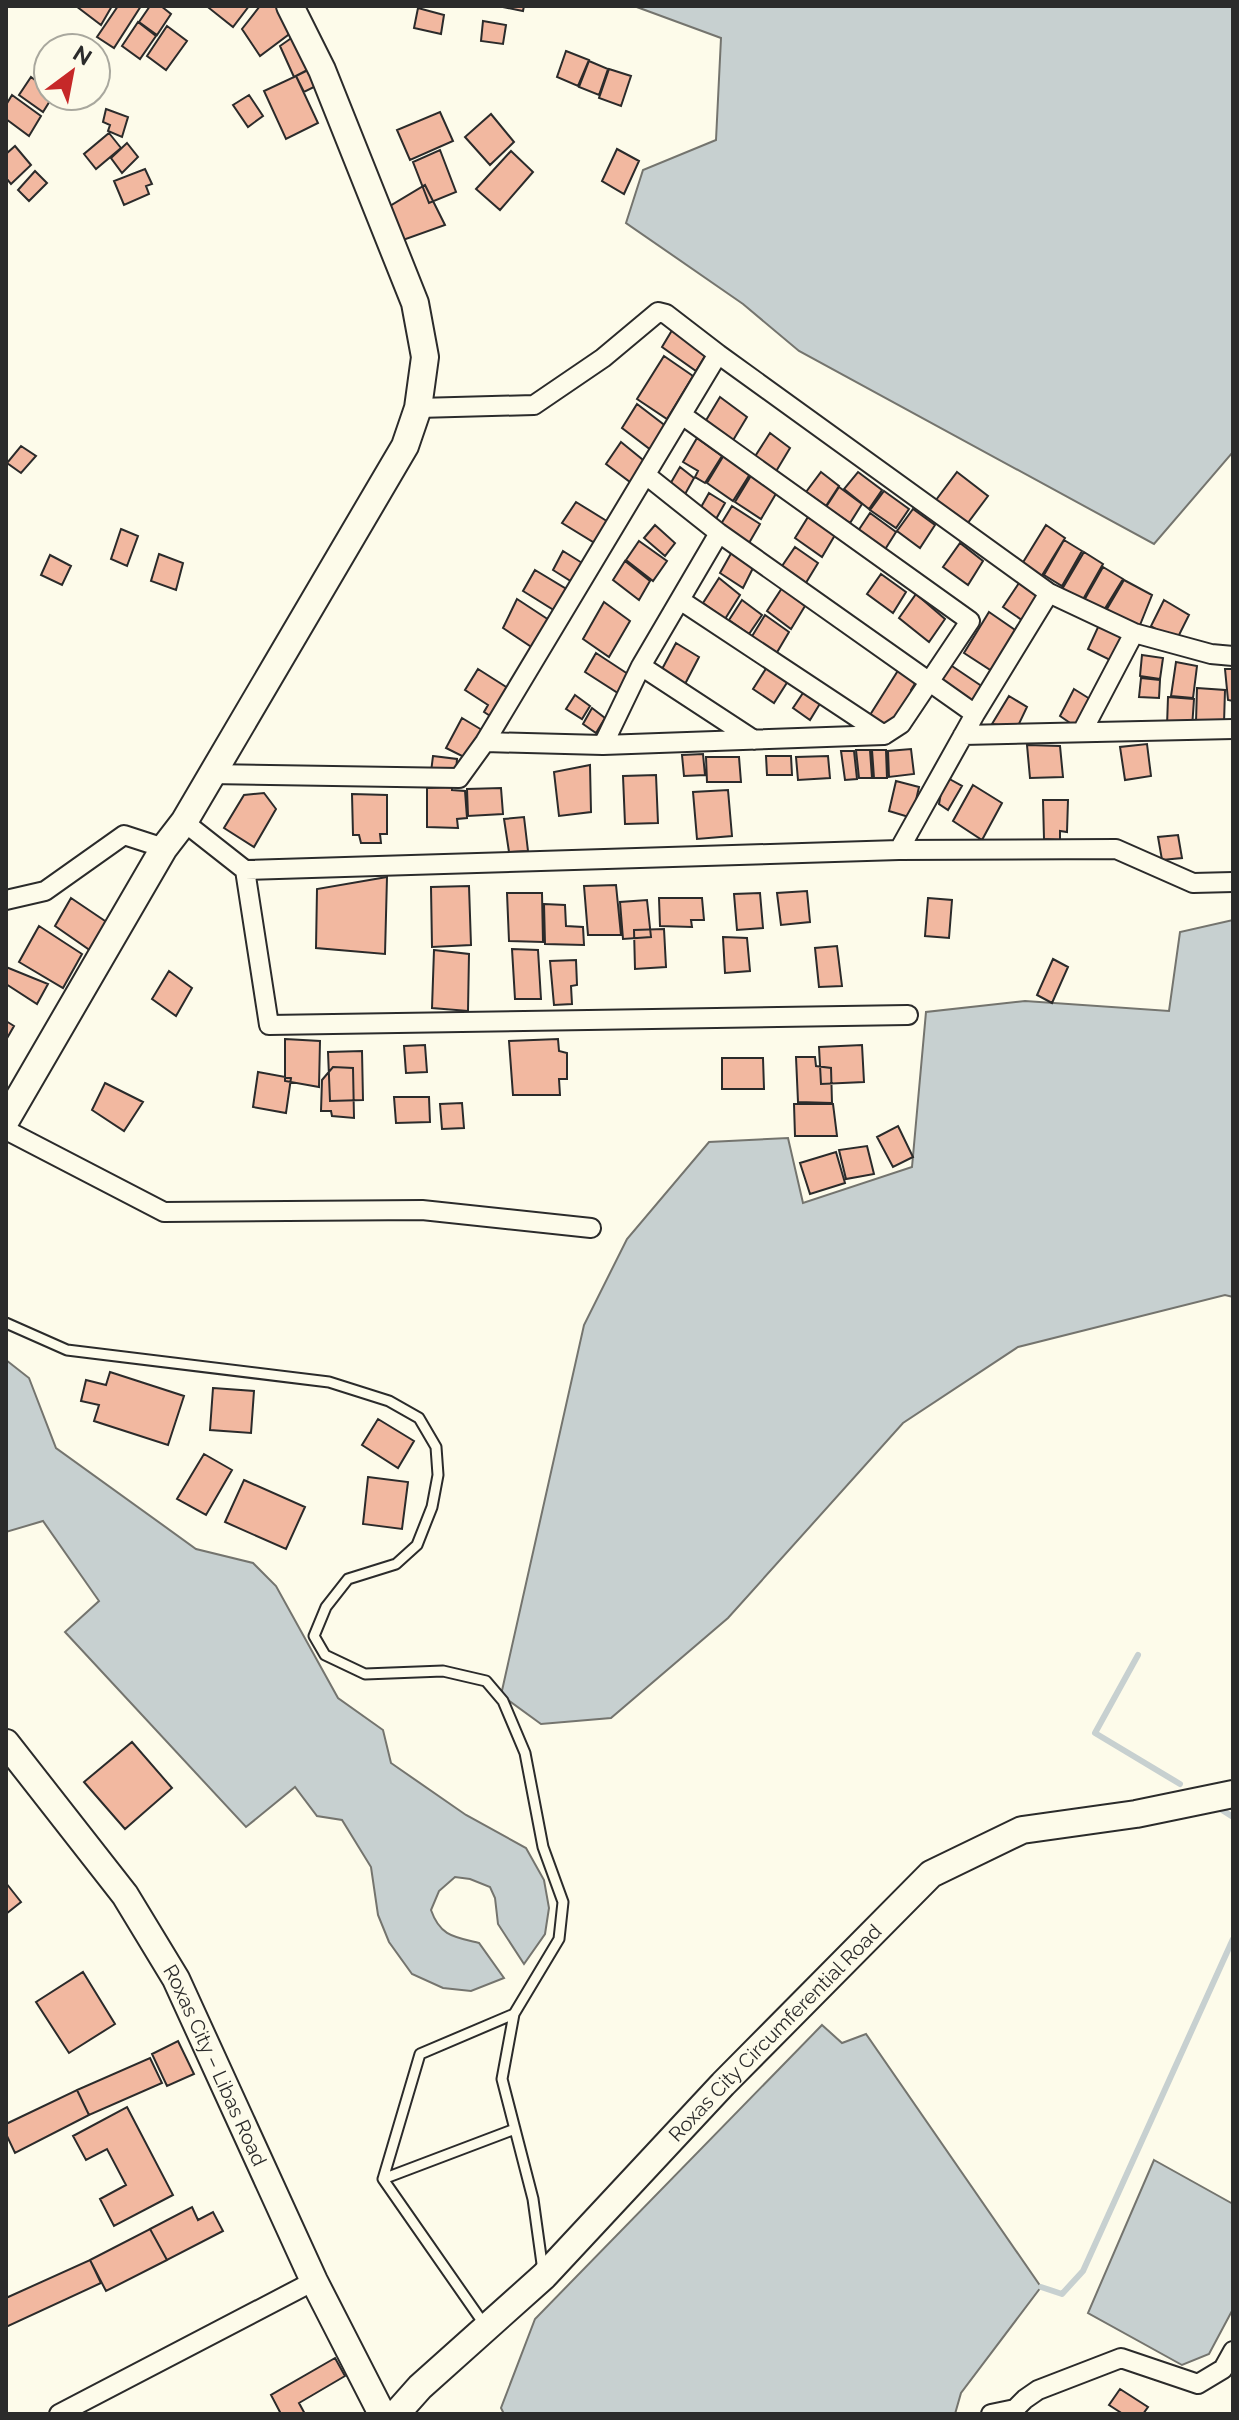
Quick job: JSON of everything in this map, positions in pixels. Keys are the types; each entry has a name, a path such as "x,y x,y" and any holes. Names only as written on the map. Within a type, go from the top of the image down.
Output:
{"street":[{"path":"6,1120 164,848 184,822 405,446 418,408 425,357 415,303 322,70 290,6"},
{"path":"418,408 534,405 603,358 658,312 666,314 1049,593 1134,633 1211,654 1233,656"},
{"path":"210,774 459,778 485,742 718,354"},
{"path":"485,742 603,745 884,735 901,724 970,621 682,415"},
{"path":"646,475 719,533 975,714"},
{"path":"603,745 641,666 719,533"},
{"path":"899,850 975,714 1049,593"},
{"path":"680,600 884,735"},
{"path":"1082,732 1134,633"},
{"path":"641,666 754,740"},
{"path":"963,735 1233,729"},
{"path":"184,822 245,870 899,850 1116,849 1193,883 1233,882"},
{"path":"6,900 45,891 124,835 164,848"},
{"path":"245,870 269,1025 908,1015"},
{"path":"6,1130 164,1212 422,1210 591,1228"},
{"name":"Roxas City – Libas Road","path":"13,1758 125,1895 176,1979 314,2281 382,2414"},
{"name":"Roxas City Circumferential Road","path":"396,2414 420,2387 544,2276 723,2084 931,1874 1022,1830 1136,1814 1233,1794"},
{"path":"59,2414 314,2281"},
{"path":"991,2414 1015,2409 1038,2390 1121,2358 1198,2384 1223,2369 1233,2351"}],"lane":[{"path":"6,1323 67,1350 329,1382 389,1401 419,1418 436,1447 438,1475 432,1507 417,1545 396,1564 348,1579 326,1607 314,1636 325,1655 365,1674 443,1671 486,1681 503,1701 525,1753 543,1847 563,1902 559,1939 514,2014 502,2079 533,2199 544,2276"},
{"path":"383,2179 420,2054 514,2014"},
{"path":"383,2179 515,2129"},
{"path":"383,2179 486,2327"}],"shaded area":[{"path":"634,6 1233,6 1233,452 1154,544 799,351 743,304 626,223 643,170 716,140 721,38"},
{"path":"1233,920 1233,1297 1225,1295 1018,1347 903,1423 728,1618 611,1718 541,1724 501,1695 584,1325 627,1239 709,1142 788,1138 803,1203 912,1167 926,1012 1025,1001 1169,1011 1180,932"},
{"path":"6,1360 29,1378 56,1448 196,1549 253,1563 276,1586 338,1698 383,1730 391,1763 466,1815 526,1848 544,1880 549,1908 545,1934 524,1964 498,1924 495,1898 490,1887 455,1877 439,1891 431,1910 435,1919 449,1934 479,1943 504,1978 471,1991 443,1988 412,1974 389,1942 378,1915 371,1867 342,1820 317,1816 295,1787 246,1827 65,1632 99,1601 43,1521 6,1532"},
{"path":"822,2025 842,2043 866,2034 1041,2287 961,2393 955,2414 504,2414 501,2408 535,2319"},
{"path":"1154,2160 1233,2204 1233,2309 1209,2354 1182,2365 1088,2313"}],"building":[{"path":"76,6 112,6 101,25"},
{"path":"118,6 141,6 114,48 112,32 100,32"},
{"path":"150,6 161,6 171,14 157,35 139,22"},
{"path":"249,6 233,27 209,8"},
{"path":"260,6 277,6 296,29 260,56 242,29"},
{"path":"498,6 524,6 523,11"},
{"path":"418,8 444,15 441,34 414,28"},
{"path":"483,21 506,25 503,44 481,41"},
{"path":"138,22 156,36 140,59 122,46"},
{"path":"167,26 187,41 166,70 147,56"},
{"path":"300,32 315,66 294,77 280,46"},
{"path":"566,51 589,60 578,86 557,77"},
{"path":"589,61 608,69 599,95 579,87"},
{"path":"316,66 324,82 304,92 296,76"},
{"path":"609,69 631,76 621,106 599,98"},
{"path":"296,76 318,123 286,139 264,91"},
{"path":"31,77 32,104 19,95"},
{"path":"12,95 41,116 29,136 6,119 6,105"},
{"path":"249,95 263,116 248,127 233,105"},
{"path":"105,112 128,117 122,137 108,131 110,125 103,122"},
{"path":"440,112 453,141 410,160 397,130"},
{"path":"491,114 514,142 490,165 465,137"},
{"path":"109,133 121,148 96,169 84,154"},
{"path":"127,143 138,157 122,173 111,158"},
{"path":"15,146 31,165 11,184 6,178 6,154"},
{"path":"617,149 639,161 624,194 602,181"},
{"path":"440,150 456,192 429,203 413,162"},
{"path":"511,151 533,172 500,210 476,189"},
{"path":"145,169 152,184 146,186 149,194 124,205 114,181"},
{"path":"35,171 47,183 29,201 18,190"},
{"path":"425,185 445,225 403,240 390,206"},
{"path":"674,327 708,351 696,371 662,347"},
{"path":"664,356 693,376 667,419 637,399"},
{"path":"720,397 747,417 732,442 705,422"},
{"path":"637,404 667,427 651,450 622,428"},
{"path":"770,433 790,448 775,473 754,458"},
{"path":"697,438 722,456 705,483 695,477 698,471 683,462"},
{"path":"621,442 648,464 634,485 606,464"},
{"path":"21,446 36,456 21,473 7,463"},
{"path":"724,455 750,474 733,501 707,483"},
{"path":"680,467 694,478 684,496 669,486"},
{"path":"821,472 839,486 826,506 806,492"},
{"path":"858,472 882,490 869,509 844,489"},
{"path":"957,472 988,496 967,524 936,500"},
{"path":"752,474 777,492 761,519 735,502"},
{"path":"839,487 862,504 850,523 826,507"},
{"path":"884,491 909,509 896,528 870,510"},
{"path":"709,493 725,503 716,519 700,509"},
{"path":"576,502 610,523 598,545 562,523"},
{"path":"732,506 760,524 749,543 721,524"},
{"path":"913,509 935,525 920,548 897,531"},
{"path":"870,513 896,532 884,551 858,531"},
{"path":"808,517 835,535 822,557 795,538"},
{"path":"655,525 675,543 665,556 644,538"},
{"path":"1046,525 1065,538 1041,577 1022,564"},
{"path":"121,529 138,536 127,566 111,559"},
{"path":"1064,540 1082,551 1062,586 1044,575"},
{"path":"639,541 667,561 653,581 626,560"},
{"path":"960,543 983,561 968,585 943,567"},
{"path":"795,547 818,563 804,586 780,569"},
{"path":"733,550 755,564 743,588 720,573"},
{"path":"563,551 587,566 577,585 553,570"},
{"path":"1084,552 1103,564 1081,603 1061,591"},
{"path":"159,554 183,563 176,590 151,581"},
{"path":"50,555 71,566 62,585 41,575"},
{"path":"625,561 650,581 639,600 613,580"},
{"path":"1103,567 1123,579 1101,615 1082,604"},
{"path":"535,570 568,590 557,612 523,591"},
{"path":"881,574 906,592 893,613 867,594"},
{"path":"719,578 740,595 725,619 703,603"},
{"path":"1124,580 1152,595 1138,630 1104,614"},
{"path":"1019,583 1044,601 1029,625 1003,607"},
{"path":"782,588 805,606 791,629 767,611"},
{"path":"916,594 945,619 929,642 899,618"},
{"path":"517,599 549,620 533,648 503,628"},
{"path":"742,600 762,615 749,634 729,620"},
{"path":"1164,600 1189,615 1176,641 1151,626"},
{"path":"604,602 630,621 609,657 583,639"},
{"path":"989,612 1018,632 995,673 964,653"},
{"path":"765,615 789,632 776,654 751,638"},
{"path":"1099,625 1123,637 1112,661 1088,649"},
{"path":"676,643 699,657 684,686 661,671"},
{"path":"596,653 631,676 621,695 585,672"},
{"path":"1142,655 1163,658 1160,679 1140,676"},
{"path":"946,662 983,687 971,706 935,681"},
{"path":"1176,662 1197,666 1193,698 1171,696"},
{"path":"767,667 788,681 774,703 753,689"},
{"path":"478,669 511,690 495,719 484,712 488,705 465,690"},
{"path":"899,669 916,682 911,690 917,694 888,728 870,715"},
{"path":"1225,669 1233,669 1233,701 1228,700"},
{"path":"1141,678 1160,680 1159,698 1139,697"},
{"path":"1197,688 1225,690 1224,723 1196,722"},
{"path":"1074,689 1090,699 1076,727 1060,716"},
{"path":"805,690 821,702 810,720 793,708"},
{"path":"575,695 590,706 582,719 566,709"},
{"path":"1009,696 1027,707 1017,728 992,724"},
{"path":"1168,697 1194,699 1192,728 1167,726"},
{"path":"592,708 605,718 596,733 583,724"},
{"path":"462,718 482,730 466,758 446,748"},
{"path":"1147,744 1151,776 1125,780 1120,747"},
{"path":"1027,745 1060,746 1063,777 1030,778"},
{"path":"911,749 914,774 889,777 888,751"},
{"path":"856,750 870,750 872,778 859,778"},
{"path":"872,750 886,750 887,778 874,778"},
{"path":"841,751 854,751 857,779 845,780"},
{"path":"703,754 705,775 684,776 682,755"},
{"path":"433,756 457,759 456,774 431,772"},
{"path":"766,756 791,756 792,775 767,775"},
{"path":"828,756 830,778 798,780 796,757"},
{"path":"706,757 739,757 741,782 707,782"},
{"path":"590,765 591,812 559,816 554,772"},
{"path":"656,775 658,823 625,824 623,776"},
{"path":"944,776 962,786 948,810 939,804"},
{"path":"896,781 919,787 912,818 889,811"},
{"path":"973,785 1002,803 982,840 953,821"},
{"path":"452,787 452,790 465,791 467,818 457,819 458,828 427,827 427,788"},
{"path":"501,788 503,814 468,816 467,789"},
{"path":"728,790 732,836 697,839 693,792"},
{"path":"264,793 276,809 254,847 224,828 244,795"},
{"path":"352,794 387,795 387,834 380,834 381,843 361,843 359,835 353,835"},
{"path":"1043,800 1068,800 1067,832 1060,831 1060,840 1044,839"},
{"path":"524,817 528,851 509,852 504,819"},
{"path":"1178,835 1182,858 1162,860 1158,837"},
{"path":"387,877 385,954 316,948 317,889"},
{"path":"616,885 621,935 588,935 584,886"},
{"path":"469,886 471,945 432,947 431,887"},
{"path":"807,891 810,922 781,925 777,893"},
{"path":"507,893 542,893 543,942 509,941"},
{"path":"760,893 763,928 737,930 734,894"},
{"path":"71,898 111,925 94,953 55,926"},
{"path":"659,898 702,898 704,920 691,920 692,927 660,926"},
{"path":"928,898 952,900 949,938 925,936"},
{"path":"647,900 651,937 623,939 620,902"},
{"path":"544,904 565,905 566,926 583,927 584,945 545,944"},
{"path":"39,926 82,954 63,988 19,962"},
{"path":"664,929 666,967 635,969 634,930"},
{"path":"723,937 747,938 750,971 725,973"},
{"path":"837,946 842,986 819,987 815,948"},
{"path":"512,949 538,950 541,999 515,999"},
{"path":"434,950 469,954 468,1011 432,1008"},
{"path":"1053,959 1068,967 1052,1003 1037,995"},
{"path":"576,960 577,985 571,986 572,1004 554,1005 550,961"},
{"path":"6,967 48,984 37,1004 6,984"},
{"path":"169,971 192,988 176,1016 152,999"},
{"path":"6,1021 14,1026 6,1040"},
{"path":"285,1039 320,1041 319,1087 285,1081"},
{"path":"558,1039 559,1051 567,1053 567,1079 559,1079 560,1095 513,1095 509,1041"},
{"path":"425,1045 427,1072 406,1073 404,1046"},
{"path":"862,1045 864,1082 821,1084 819,1047"},
{"path":"362,1051 363,1100 330,1101 328,1052"},
{"path":"796,1057 815,1057 816,1066 831,1068 832,1103 798,1102"},
{"path":"722,1058 763,1058 764,1089 722,1089"},
{"path":"333,1067 353,1068 354,1118 332,1116 331,1111 321,1111 322,1080"},
{"path":"258,1072 291,1078 286,1113 253,1107"},
{"path":"105,1083 143,1102 124,1131 92,1110"},
{"path":"394,1097 429,1097 430,1122 396,1123"},
{"path":"462,1103 464,1128 442,1129 440,1104"},
{"path":"794,1104 833,1104 837,1136 795,1136"},
{"path":"898,1126 913,1157 893,1167 877,1137"},
{"path":"867,1146 874,1174 846,1179 839,1150"},
{"path":"836,1152 845,1183 810,1194 800,1163"},
{"path":"110,1372 184,1396 168,1445 94,1421 99,1405 81,1401 86,1380 106,1385"},
{"path":"213,1388 254,1391 251,1433 210,1430"},
{"path":"378,1419 414,1441 398,1468 362,1445"},
{"path":"204,1454 232,1470 206,1515 177,1499"},
{"path":"368,1477 408,1482 402,1529 363,1524"},
{"path":"244,1480 305,1507 286,1549 225,1522"},
{"path":"132,1742 172,1788 125,1829 84,1782"},
{"path":"6,1883 21,1902 6,1914"},
{"path":"83,1972 115,2024 69,2053 36,2002"},
{"path":"178,2041 194,2074 167,2086 152,2054"},
{"path":"150,2058 162,2083 89,2115 77,2090"},
{"path":"77,2090 89,2115 15,2153 6,2134 6,2124"},
{"path":"127,2107 173,2195 114,2226 100,2199 126,2185 107,2149 86,2160 73,2136"},
{"path":"192,2207 198,2220 213,2212 223,2231 167,2260 150,2229"},
{"path":"150,2229 167,2260 106,2291 90,2260"},
{"path":"90,2260 101,2283 6,2327 6,2298"},
{"path":"335,2358 345,2376 299,2403 305,2414 281,2414 271,2395"},
{"path":"1120,2389 1148,2407 1143,2414 1123,2414 1109,2405"}],"waterway":[{"path":"1138,1655 1095,1733 1180,1784"},
{"path":"1222,1810 1233,1817"},
{"path":"1041,2287 1062,2294 1083,2271 1233,1939"}]}
